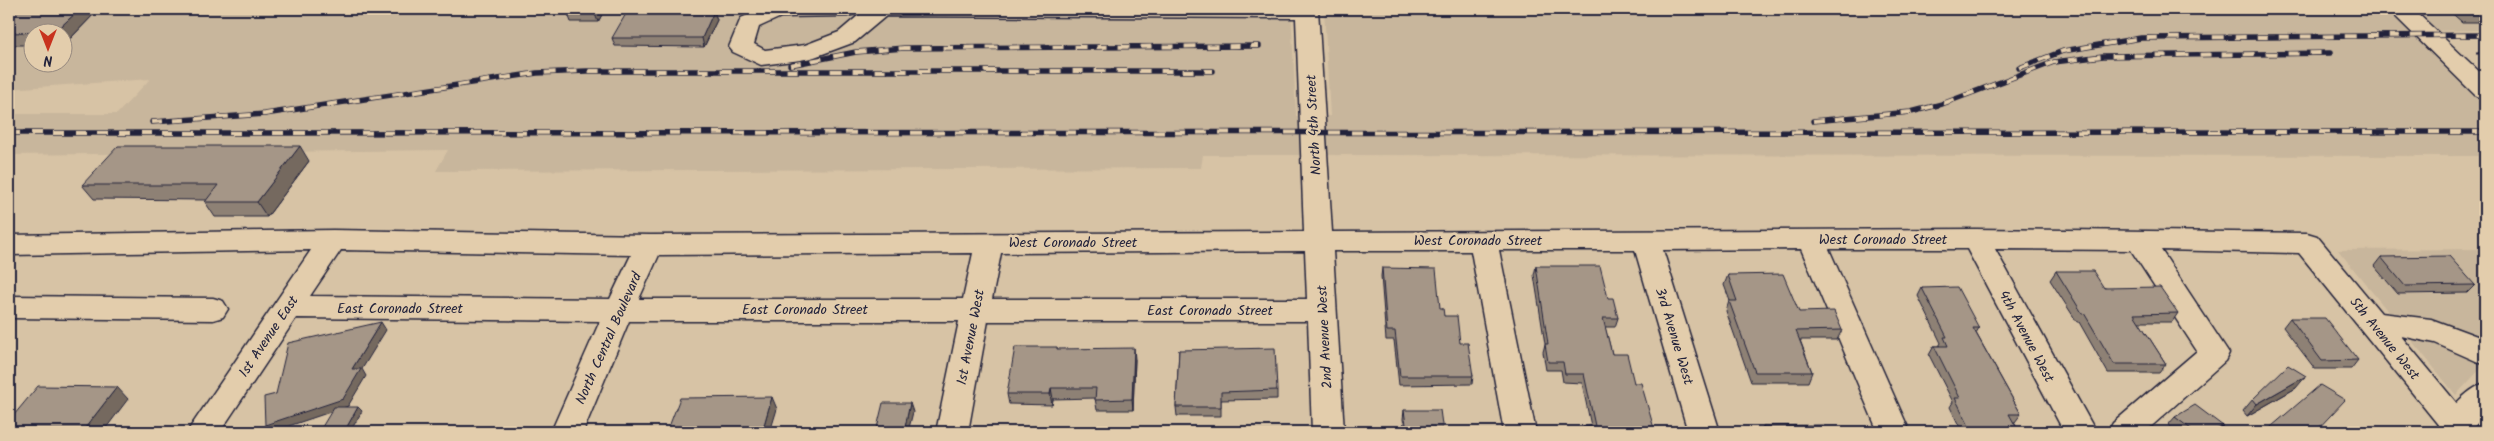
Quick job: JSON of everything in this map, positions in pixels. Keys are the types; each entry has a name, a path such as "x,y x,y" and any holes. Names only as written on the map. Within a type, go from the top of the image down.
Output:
{"street":[{"path":"847,9 777,10 749,23 741,47 760,58 810,52 847,37 880,9"},
{"path":"884,9 1308,10"},
{"path":"2400,9 2485,91"},
{"name":"North 4th Street","path":"1308,10 1318,241"},
{"name":"West Coronado Street","path":"650,244 1646,239 1975,239 2307,243"},
{"name":"3rd Avenue West","path":"1646,239 1704,432"},
{"path":"1811,239 1894,432"},
{"name":"4th Avenue West","path":"1975,239 2080,432"},
{"path":"9,245 333,240 650,244"},
{"name":"1st Avenue East","path":"203,432 333,240"},
{"path":"1483,240 1520,432"},
{"path":"2124,432 2214,353 2139,240"},
{"name":"2nd Avenue West","path":"1318,241 1328,432"},
{"name":"1st Avenue West","path":"952,432 989,242"},
{"name":"5th Avenue West","path":"2307,243 2461,431"},
{"name":"North Central Boulevard","path":"567,432 619,310 650,244"},
{"path":"9,307 213,309"},
{"name":"East Coronado Street","path":"288,307 619,310 976,308 1323,310"},
{"path":"2373,324 2416,326 2469,344 2485,352"},
{"path":"2461,431 2485,395"}],"shaded area":[{"path":"9,9 1291,9 1296,116 1330,116 1324,9 2389,9 2485,104 2485,156 1203,155 1201,168 436,171 448,150 9,155 9,114 117,114 150,79 9,89"},
{"path":"2409,9 2485,9 2485,30 2431,31"},
{"path":"2485,249 2485,364 2456,395 2338,250"}],"building":[{"path":"9,9 80,9 66,22 22,22 22,33 9,33"},
{"path":"570,9 597,9 595,14 568,14"},
{"path":"2468,9 2485,9 2485,11 2470,11"},
{"path":"714,11 702,38 612,38 627,12"},
{"path":"118,146 300,146 257,202 205,202 218,185 82,185"},
{"path":"2449,256 2475,285 2405,286 2381,257"},
{"path":"1536,266 1600,266 1608,298 1613,298 1618,318 1603,318 1612,354 1627,354 1634,383 1641,383 1655,432 1584,432 1583,427 1595,426 1584,374 1565,374 1563,362 1548,362 1545,344 1548,344"},
{"path":"1382,268 1436,269 1440,308 1443,308 1444,316 1457,316 1460,343 1468,343 1473,376 1400,376 1395,331 1387,331"},
{"path":"2056,271 2093,271 2104,288 2160,287 2178,313 2134,314 2166,364 2114,364 2084,313 2082,313"},
{"path":"1783,274 1799,312 1834,311 1842,330 1796,331 1812,372 1755,372 1729,301 1737,301 1728,275"},
{"path":"1957,287 1979,328 1973,328 2021,414 2009,414 2019,432 1972,432 1955,398 1960,398 1934,346 1948,346 1944,337 1947,337 1922,288"},
{"path":"2290,318 2325,318 2358,360 2322,361"},
{"path":"381,322 352,369 361,369 343,399 265,425 264,397 276,394 288,343"},
{"path":"1015,347 1057,347 1057,349 1134,348 1132,399 1095,400 1096,388 1051,388 1050,394 1007,394"},
{"path":"1275,348 1277,390 1221,392 1221,407 1176,407 1179,350"},
{"path":"2288,365 2306,376 2257,404 2253,399"},
{"path":"2320,385 2345,400 2315,432 2265,432"},
{"path":"38,386 117,387 82,432 9,432 9,421"},
{"path":"772,397 762,432 667,432 680,398"},
{"path":"883,403 910,403 904,432 876,432"},
{"path":"2195,405 2223,426 2212,432 2195,432 2175,417"},
{"path":"334,407 358,407 344,432 319,432"},
{"path":"1404,410 1440,410 1443,432 1407,432"},
{"path":"1823,425 1826,432 1765,432 1763,426"}],"railway":[{"path":"2019,68 2063,51 2141,38 2485,35"},
{"path":"790,65 856,52 904,48 1259,46"},
{"path":"1813,121 1911,112 1942,104 2054,62 2103,56 2330,53"},
{"path":"152,122 265,114 537,73 587,71 1213,71"},
{"path":"9,133 2485,132"}]}
